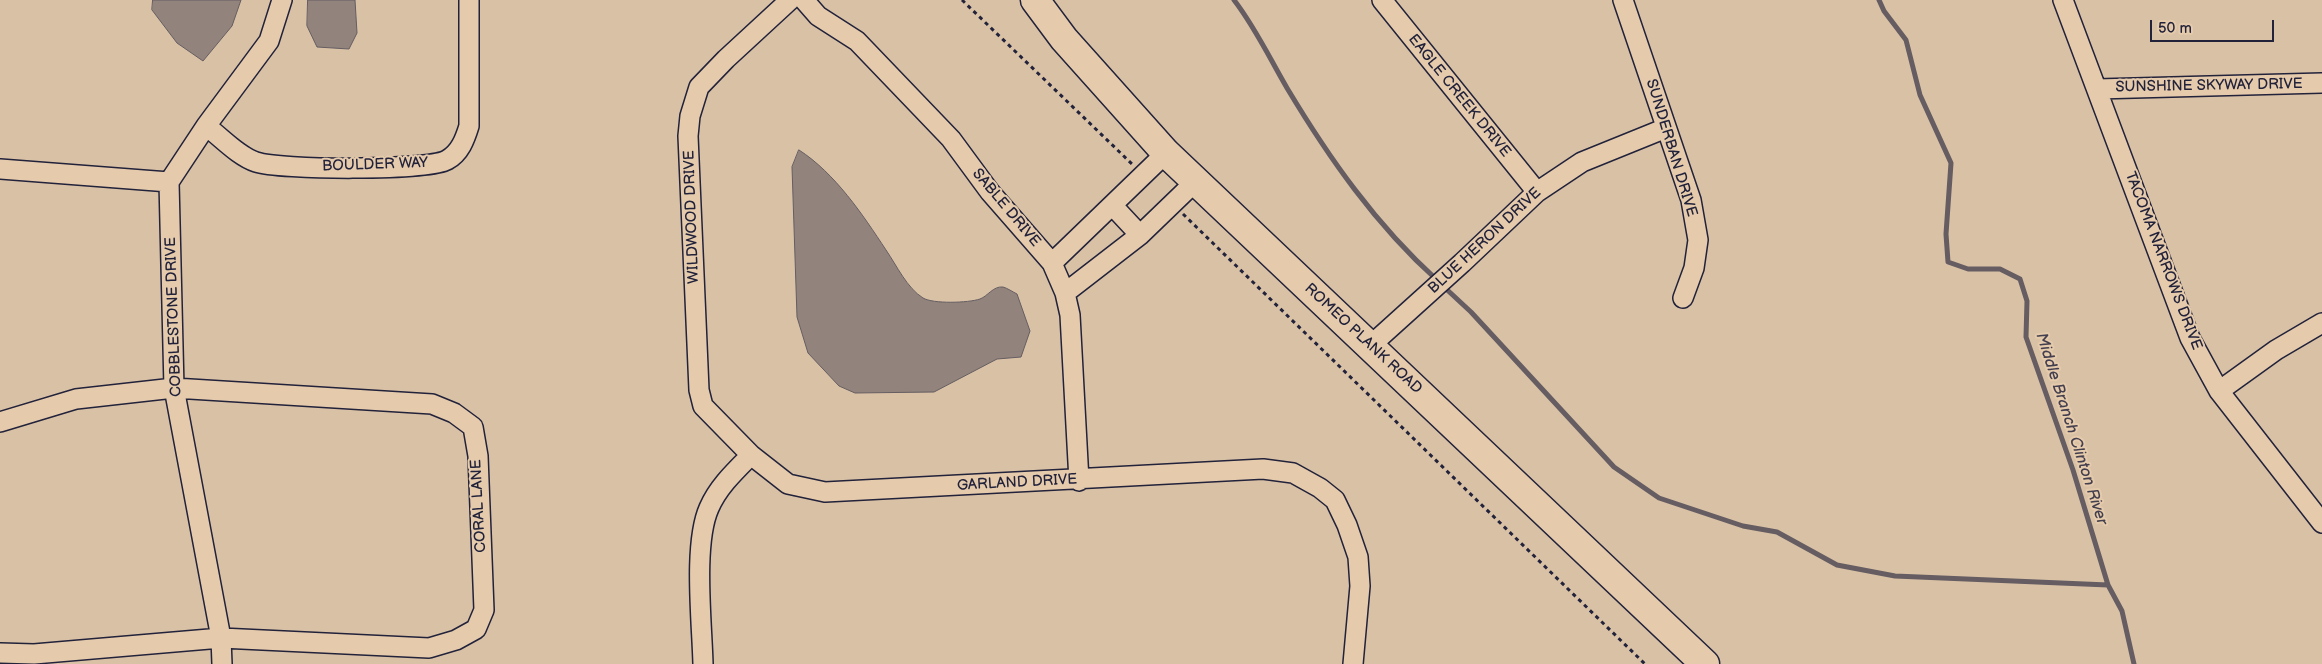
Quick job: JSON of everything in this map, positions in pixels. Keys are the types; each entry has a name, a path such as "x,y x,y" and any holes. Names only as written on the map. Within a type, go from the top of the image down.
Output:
{"street":[{"path":"0,169 169,182 206,126 269,41 282,0"},
{"name":"BOULDER WAY","path":"206,126 255,162 286,167 368,168 417,166 446,161 463,145 469,126 469,0"},
{"name":"WILDWOOD DRIVE","path":"751,454 704,406 699,390 688,136 690,116 699,87 726,59 790,0"},
{"name":"SABLE DRIVE","path":"804,0 818,16 857,41 952,139 990,192 1052,263 1065,293 1070,315 1079,480"},
{"name":"ROMEO PLANK ROAD","path":"1035,0 1064,39 1166,153 1706,664"},
{"name":"EAGLE CREEK DRIVE","path":"1382,0 1537,192"},
{"name":"SUNDERBAN DRIVE","path":"1623,0 1691,200 1698,240 1694,268 1683,298"},
{"name":"TACOMA NARROWS DRIVE","path":"2063,0 2190,338 2219,391 2322,523"},
{"name":"SUNSHINE SKYWAY DRIVE","path":"2097,89 2322,83"},
{"name":"BLUE HERON DRIVE","path":"1370,346 1537,192 1582,162 1666,128"},
{"path":"1052,263 1166,153"},
{"path":"1065,293 1140,235 1196,181"},
{"name":"COBBLESTONE DRIVE","path":"169,182 174,388 220,638 222,664"},
{"path":"1113,206 1140,235"},
{"path":"2219,391 2276,350 2322,323"},
{"path":"0,422 76,400 174,388"},
{"name":"CORAL LANE","path":"174,388 432,404 454,413 473,427 478,456 484,610 476,629 456,640 429,648 220,638"},
{"path":"703,664 700,540 708,509 722,485 751,454"},
{"name":"GARLAND DRIVE","path":"751,454 788,484 808,490 825,492 1262,469 1293,473 1320,488 1335,500 1347,525 1358,557 1360,586 1353,664"},
{"path":"0,653 34,654 220,638"}],"path":[{"path":"962,0 1144,175"},
{"path":"1172,204 1645,664"}],"shaded area":[{"path":"153,0 241,0 232,26 203,61 177,43 152,10"},
{"path":"308,0 355,0 357,33 349,49 317,47 307,26"},
{"path":"799,150 825,170 847,196 868,223 907,283 923,298 942,302 967,301 980,299 999,287 1017,294 1030,331 1021,357 997,359 934,392 855,393 839,386 808,353 797,317 792,167"}],"waterway":[{"path":"1234,0 1256,32 1303,114 1355,190 1394,237 1437,280"},
{"name":"Middle Branch Clinton River","path":"1879,0 1884,11 1906,40 1920,95 1951,163 1946,234 1948,262 1968,269 2000,269 2020,279 2027,301 2026,337 2073,470 2108,585 2122,611 2134,664"},
{"path":"1443,286 1471,312 1614,467 1659,498 1743,526 1777,532 1837,565 1895,576 2108,585"}]}
